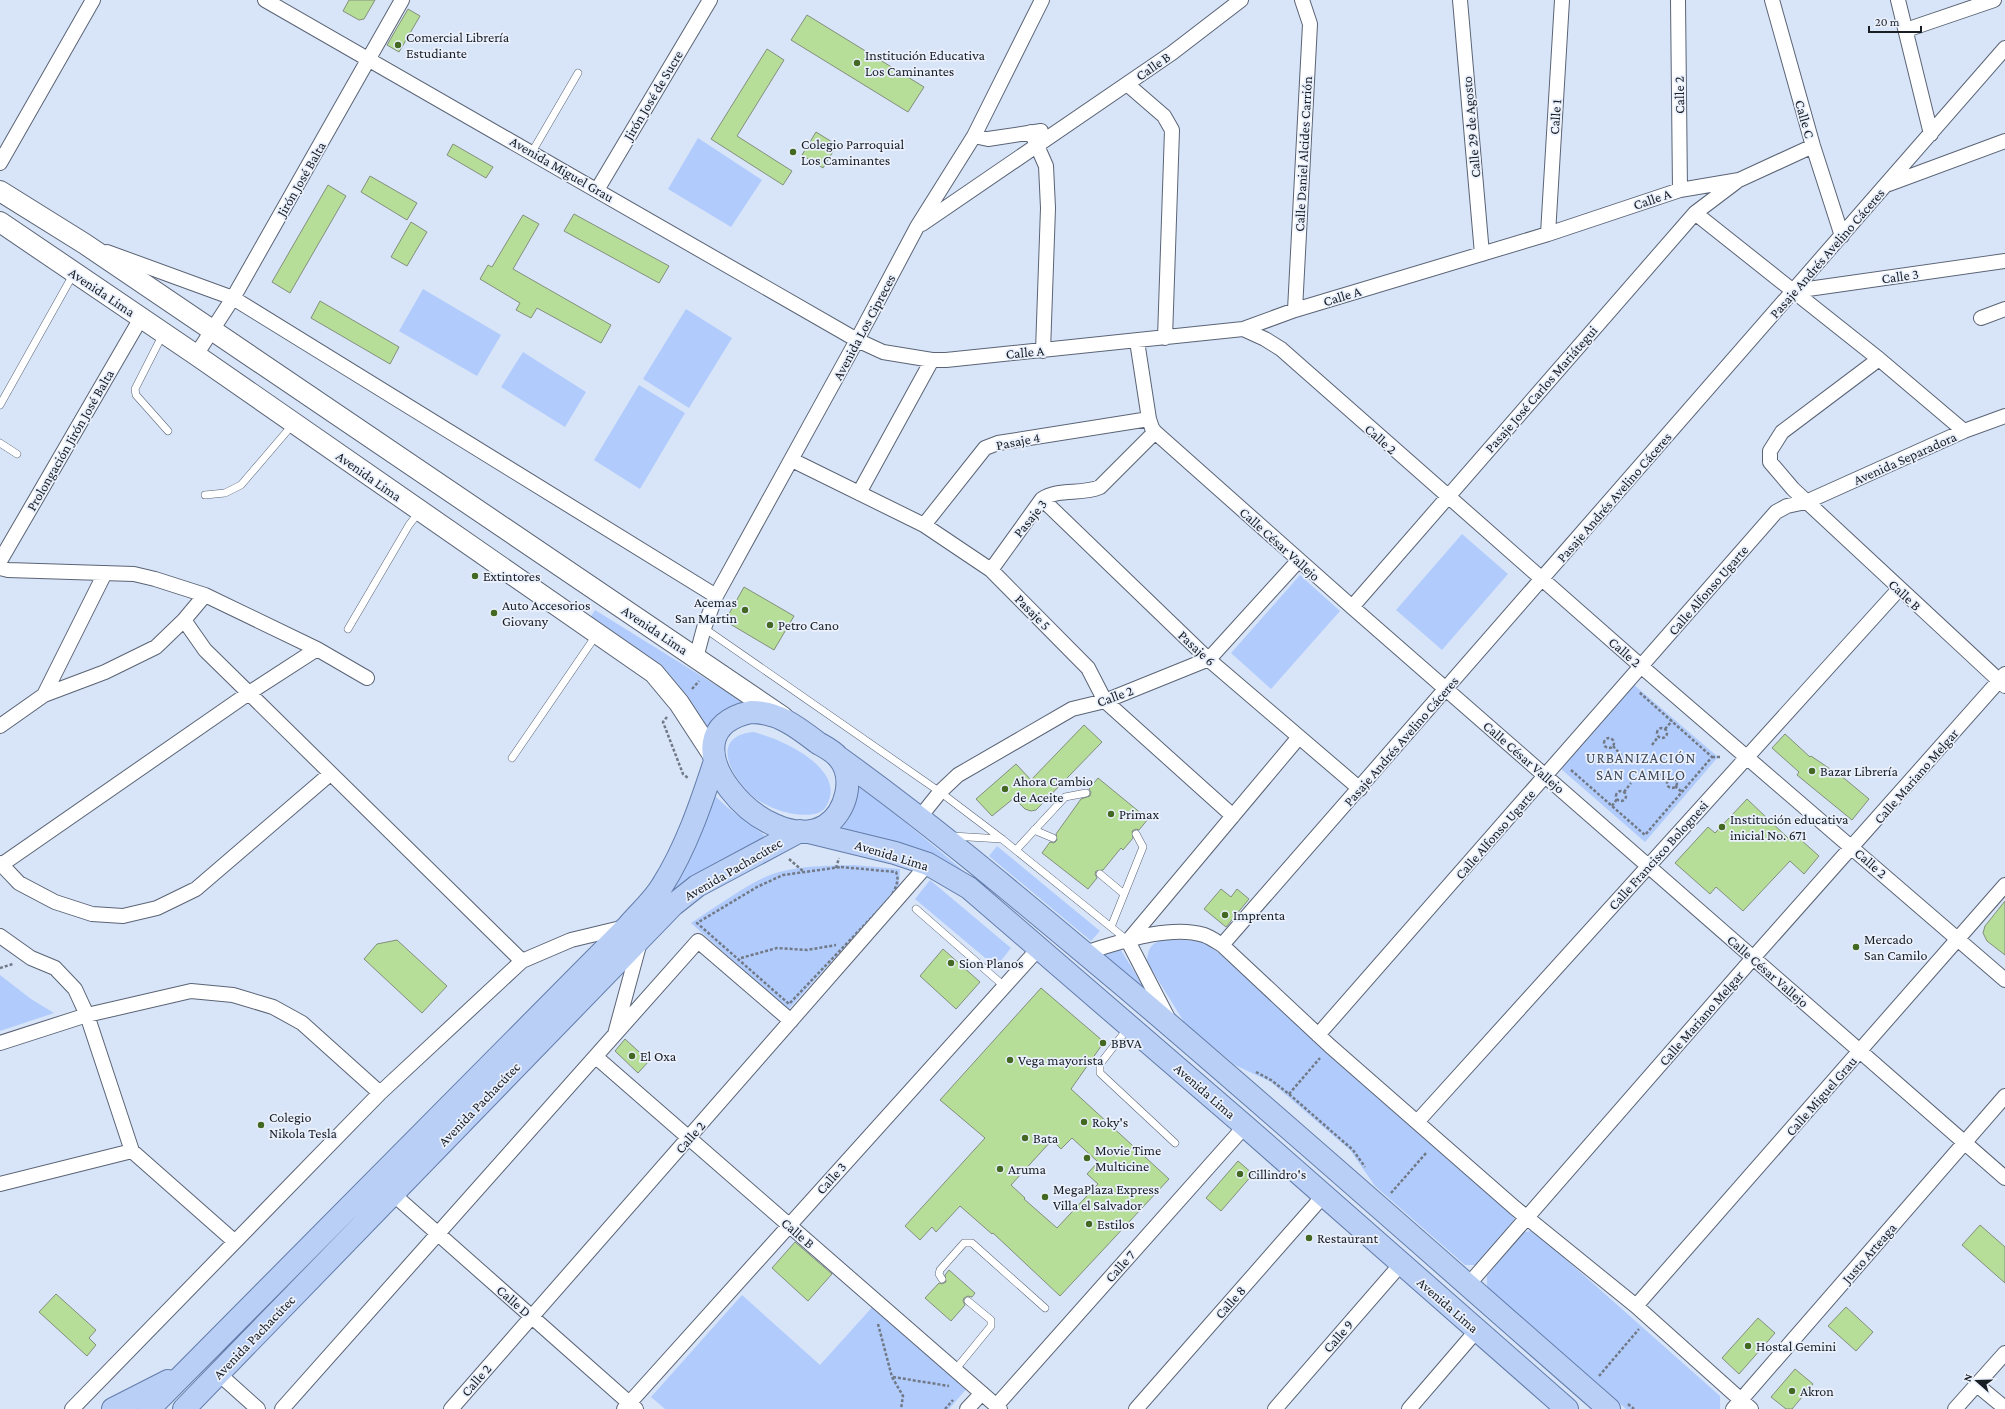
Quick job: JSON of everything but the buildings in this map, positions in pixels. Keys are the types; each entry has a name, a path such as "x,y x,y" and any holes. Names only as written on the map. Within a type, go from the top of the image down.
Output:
{"main road":[{"name":"Avenida Lima","path":"0,191 85,244 788,720"},
{"name":"Avenida Lima","path":"0,222 294,423 654,673 680,703 714,758"},
{"path":"760,712 788,720 838,757 847,777 845,798 841,808 828,824 804,832 774,824 751,811 729,789 714,758 716,738 720,730 727,723 742,714 760,712"},
{"name":"Avenida Lima","path":"838,757 943,835 1174,1029 1468,1285 1616,1404"},
{"name":"Avenida Pachacútec","path":"184,1409 392,1194 634,932 680,854 697,812 714,758"},
{"name":"Avenida Lima","path":"804,832 895,853 928,864 969,888 1324,1195 1477,1330 1557,1406"},
{"name":"Avenida Pachacútec","path":"149,1409 634,932 697,886 804,832"},
{"path":"112,1409 182,1375"}],"street":[{"path":"0,163 93,0"},
{"name":"Avenida Miguel Grau","path":"266,0 857,340"},
{"name":"Jirón José Balta","path":"196,356 233,298 402,0"},
{"name":"Jirón José de Sucre","path":"598,190 710,0"},
{"name":"Avenida Los Cipreces","path":"704,663 704,628 716,596 792,460 917,227 974,136 1042,0"},
{"name":"Calle B","path":"917,227 1063,128 1076,117 1172,53 1241,0"},
{"name":"Calle Daniel Alcides Carrión","path":"1295,310 1310,24 1302,0"},
{"name":"Calle 29 de Agosto","path":"1460,0 1482,254"},
{"name":"Calle 1","path":"1548,234 1562,0"},
{"name":"Calle 2","path":"1678,0 1680,190"},
{"name":"Calle C","path":"1772,0 1813,146 1842,236"},
{"path":"1898,0 1930,134"},
{"path":"1906,30 1994,0"},
{"name":"Pasaje Andrés Avelino Cáceres","path":"1222,945 1360,789 2005,48"},
{"path":"1126,84 1164,116 1172,130 1165,338"},
{"path":"974,136 988,139 1063,128"},
{"path":"1031,132 1046,166 1048,208 1043,350"},
{"path":"1887,184 2005,141"},
{"name":"Calle A","path":"857,340 883,352 932,360 1137,341 1243,329 1295,310 1548,234 1680,190 1739,180 1813,146"},
{"name":"Pasaje José Carlos Mariátegui","path":"1352,607 1695,213 1739,180"},
{"path":"1695,213 1880,359 1964,431"},
{"name":"Avenida Lima","path":"85,244 233,298 716,596"},
{"name":"Calle 3","path":"1794,291 2005,261"},
{"path":"1982,318 2005,309"},
{"name":"Prolongación Jirón José Balta","path":"0,561 141,318"},
{"name":"Calle 2","path":"1243,329 1265,339 1281,349 1447,497 1642,667 2005,980"},
{"path":"1137,341 1152,425"},
{"name":"Calle B","path":"1880,359 1782,432 1770,451 1770,462 1793,490 1899,590 2003,681"},
{"path":"859,493 932,360"},
{"name":"Avenida Separadora","path":"1806,502 1964,431 2005,416"},
{"name":"Pasaje 3","path":"991,570 1042,499 1048,495 1091,491 1100,487 1152,425"},
{"name":"Pasaje 4","path":"924,525 985,448 998,443 1152,425"},
{"name":"Calle César Vallejo","path":"1152,425 1352,607 1965,1143"},
{"name":"Pasaje 5","path":"792,460 924,525 991,570 1088,668 1105,701 1233,816"},
{"name":"Pasaje 6","path":"1042,499 1208,659 1360,789"},
{"name":"Calle Alfonso Ugarte","path":"1318,1036 1776,512 1787,506 1806,502"},
{"name":"Calle 2","path":"920,817 940,792 958,775 1072,709 1105,701 1208,659 1299,560"},
{"path":"0,568 8,570 134,574 205,595 317,648 367,678"},
{"path":"44,695 105,573"},
{"name":"Calle Francisco Bolognesi","path":"1417,1122 1899,590"},
{"path":"0,726 44,695 105,672 156,647 184,620 205,595"},
{"path":"184,620 205,650 522,961"},
{"path":"317,648 249,693 1,864 19,883 55,902 92,914 123,916 157,908 196,889 330,774"},
{"name":"Calle Mariano Melgar","path":"1468,1285 1753,958 2003,681"},
{"path":"1128,940 1299,737"},
{"name":"Calle 2","path":"451,1409 928,864"},
{"name":"Calle Miguel Grau","path":"1636,1306 2005,885"},
{"path":"72,1409 234,1241 380,1093 522,961 571,940 634,932 614,1036"},
{"path":"1084,953 1128,940 1167,932 1190,932 1205,935 1222,945 1318,1036 1526,1218 1636,1306 1742,1406"},
{"path":"0,936 31,958 55,968 75,989 87,1015 132,1151 234,1241"},
{"path":"1128,940 1174,1029"},
{"path":"282,1409 698,942 791,1021"},
{"name":"Calle 3","path":"630,1407 789,1225 1039,948"},
{"path":"0,1043 87,1015 191,991 233,995 273,1007 302,1023 380,1093"},
{"name":"Calle B","path":"596,1056 998,1407"},
{"name":"Justo Arteaga","path":"1742,1406 2005,1096"},
{"name":"Calle 7","path":"998,1407 1245,1126"},
{"path":"1965,1143 2005,1178"},
{"path":"0,1184 132,1151"},
{"name":"Calle D","path":"392,1194 532,1317 630,1407"},
{"name":"Calle 8","path":"1136,1409 1324,1195"},
{"name":"Calle 9","path":"1275,1409 1401,1264"},
{"path":"1409,1409 1477,1330"},
{"path":"1955,1409 2005,1353"},
{"path":"219,1374 258,1409"},
{"path":"1977,1384 2005,1408"},
{"path":"968,1409 982,1393"}],"lane":[{"path":"532,152 578,73"},
{"path":"0,405 74,273"},
{"path":"163,334 135,389 136,395 168,431"},
{"path":"205,495 225,493 241,485 294,423"},
{"path":"0,443 17,454"},
{"path":"348,629 409,525 420,511"},
{"path":"704,628 940,792 1016,850 1128,940"},
{"path":"512,758 597,634"},
{"path":"1016,850 1065,797 1086,793"},
{"path":"1034,830 1053,838"},
{"path":"1111,927 1143,847 1136,834"},
{"path":"943,835 1002,839"},
{"path":"1100,874 1124,894"},
{"path":"916,910 1004,986"},
{"path":"1130,1026 1100,1064 1100,1073 1175,1143"},
{"path":"942,1279 939,1274 940,1270 964,1243 972,1243 1045,1308"},
{"path":"955,1370 992,1323 968,1301"}],"path":[{"path":"680,703 704,663"},
{"path":"1566,766 1645,835 1712,757 1634,688"},
{"path":"1652,745 1658,737 1658,730 1662,728 1665,729 1672,721"},
{"path":"1658,737 1661,738 1666,736 1667,733 1665,729"},
{"path":"1613,746 1610,748 1605,747 1605,741 1609,738 1612,739 1614,743 1613,746 1622,756"},
{"path":"1661,774 1668,780"},
{"path":"1668,780 1674,779 1677,784 1676,786 1682,792"},
{"path":"1668,780 1668,787 1671,788 1676,786"},
{"path":"1617,800 1624,800 1626,796 1624,792 1630,783"},
{"path":"1612,806 1617,800 1617,793 1619,791 1624,792"},
{"path":"840,867 896,872 899,878 898,884 891,897 789,1004 739,959 697,923 751,890 784,875 840,867"},
{"path":"739,959 777,948 808,950 849,942"},
{"path":"1289,1094 1330,1046"},
{"path":"1252,1070 1271,1080 1289,1094 1353,1150 1368,1172"},
{"path":"1385,1191 1389,1195 1438,1140"},
{"path":"874,1299 875,1311 892,1377 903,1396 901,1409"},
{"path":"1603,1382 1598,1378 1649,1318"},
{"path":"892,1377 982,1393"},
{"path":"1616,1404 1634,1409"}],"shaded area":[{"path":"698,138 762,180 731,227 668,189"},
{"path":"423,289 501,335 477,376 399,331"},
{"path":"686,309 732,338 689,408 643,379"},
{"path":"523,352 586,392 565,427 501,387"},
{"path":"639,385 685,413 640,489 594,460"},
{"path":"1462,534 1508,574 1442,650 1396,610"},
{"path":"1300,575 1340,611 1271,689 1231,653"},
{"path":"595,610 740,700 742,705 710,731 704,728 682,691 670,676 642,652 590,618"},
{"path":"1633,684 1718,757 1645,842 1560,768"},
{"path":"753,732 765,735 794,748 808,757 819,767 828,779 831,791 827,805 821,812 803,815 789,813 774,808 755,798 739,781 728,760 728,750 731,742 739,736"},
{"path":"858,783 983,887 842,830 852,812"},
{"path":"714,795 728,808 767,837 651,919"},
{"path":"997,846 1100,931 1091,941 989,856"},
{"path":"854,865 900,869 899,886 788,1010 691,923 745,888 774,874 796,868"},
{"path":"930,880 1011,948 996,967 915,899"},
{"path":"1166,939 1200,941 1212,947 1513,1210 1514,1220 1512,1224 1477,1265 1465,1265 1375,1186 1350,1150 1271,1082 1235,1065 1184,1022 1147,962 1149,949 1151,946"},
{"path":"1119,947 1145,989 1100,952"},
{"path":"0,975 31,999 54,1013 0,1031"},
{"path":"1530,1231 1535,1232 1720,1396 1720,1409 1626,1409 1490,1291 1487,1286 1487,1276 1522,1233"},
{"path":"742,1295 820,1365 876,1303 968,1387 949,1409 665,1409 651,1397"}],"place":[{"name":"Comercial Librería Estudiante","path":"398,45"},
{"name":"Institución Educativa Los Caminantes","path":"857,63"},
{"name":"Colegio Parroquial Los Caminantes","path":"793,152"},
{"name":"Extintores","path":"475,576"},
{"name":"Acemas San Martin","path":"745,610"},
{"name":"Auto Accesorios Giovany","path":"494,613"},
{"name":"Petro Cano","path":"770,625"},
{"name":"Bazar Librería","path":"1812,771"},
{"name":"Ahora Cambio de Aceite","path":"1005,789"},
{"name":"Primax","path":"1111,814"},
{"name":"Institución educativa inicial No. 671","path":"1722,827"},
{"name":"Imprenta","path":"1225,915"},
{"name":"Mercado San Camilo","path":"1856,947"},
{"name":"Sion Planos","path":"951,963"},
{"name":"BBVA","path":"1103,1043"},
{"name":"El Oxa","path":"632,1056"},
{"name":"Vega mayorista","path":"1010,1060"},
{"name":"Roky's","path":"1084,1122"},
{"name":"Colegio Nikola Tesla","path":"261,1125"},
{"name":"Bata","path":"1025,1138"},
{"name":"Movie Time Multicine","path":"1087,1158"},
{"name":"Aruma","path":"1000,1169"},
{"name":"Cillindro's","path":"1240,1174"},
{"name":"MegaPlaza Express Villa el Salvador","path":"1045,1197"},
{"name":"Estilos","path":"1089,1224"},
{"name":"Restaurant","path":"1309,1238"},
{"name":"Hostal Gemini","path":"1748,1346"},
{"name":"Akron","path":"1792,1391"}],"district":[{"name":"URBANIZACIÓN SAN CAMILO","path":"1641,766"}]}
